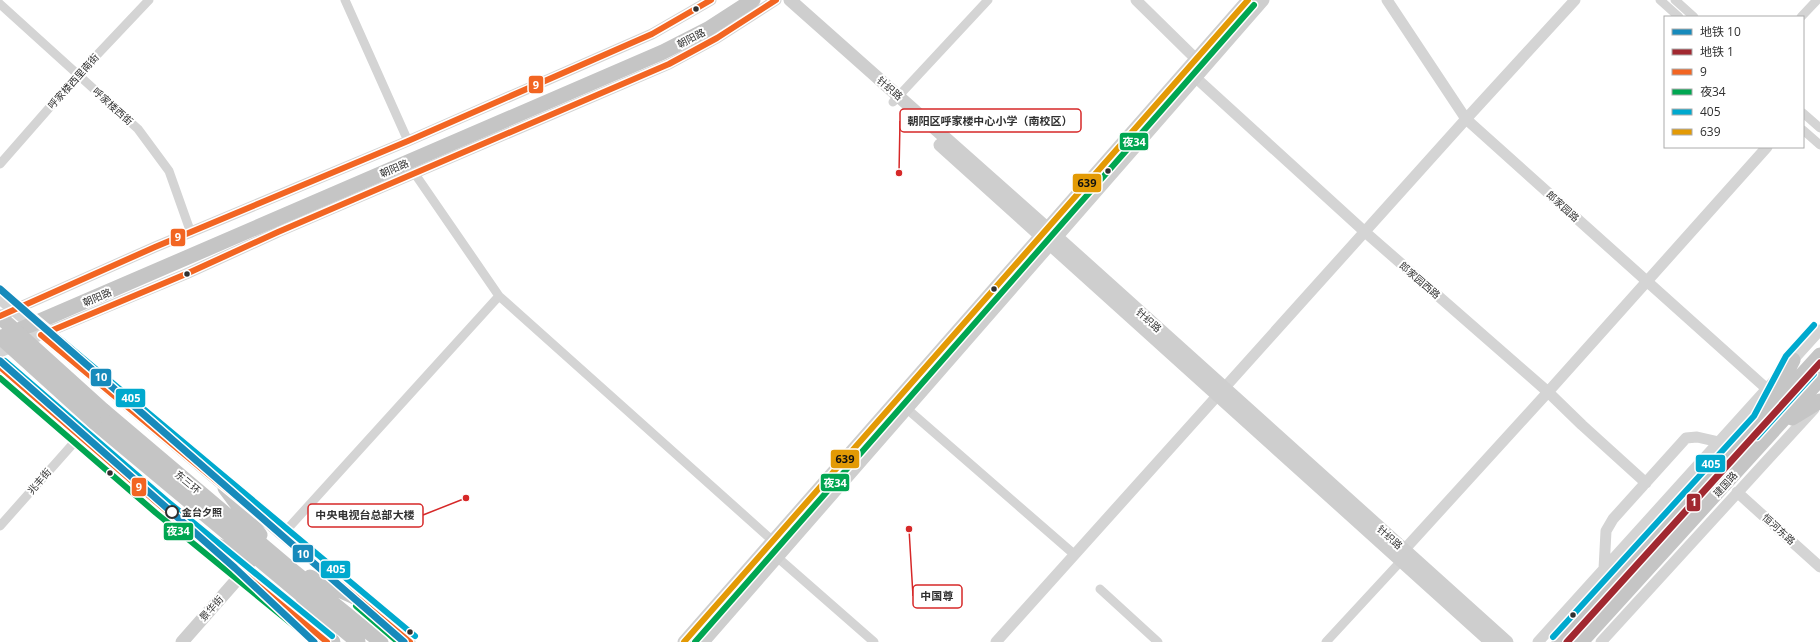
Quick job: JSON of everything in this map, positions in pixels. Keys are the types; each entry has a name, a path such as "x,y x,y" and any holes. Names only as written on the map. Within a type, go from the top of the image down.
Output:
{"highway":[{"name":"朝阳路","path":"13,317 659,46 703,22 736,0"},
{"name":"朝阳路","path":"13,317 663,52 708,29 753,0"},
{"path":"0,323 13,317"},
{"path":"0,346 13,317"},
{"name":"东三环","path":"13,317 99,416"},
{"name":"东三环","path":"0,346 99,416 277,566 358,642"},
{"name":"建国路","path":"1559,642 1820,355"},
{"path":"1761,421 1793,360"},
{"name":"建国路","path":"1581,642 1820,379"},
{"path":"1777,426 1820,402"},
{"path":"224,488 277,566 333,642"},
{"path":"196,536 277,566 361,600"},
{"name":"东三环","path":"277,566 381,642"}],"main road":[{"name":"针织路","path":"780,0 896,99"},
{"name":"针织路","path":"790,0 896,99 1402,555 1491,642"},
{"path":"703,642 906,408 1196,59 1248,0"},
{"path":"684,642 773,541 1264,0"},
{"name":"针织路","path":"1402,555 1507,642"},
{"name":"景华街","path":"182,642 245,577"},
{"name":"景华街","path":"192,642 245,577"}],"street":[{"name":"呼家楼西里南街","path":"0,164 78,75 149,0"},
{"path":"345,0 408,141"},
{"name":"朝阳路","path":"13,317 155,247 408,141 652,34 711,0"},
{"name":"朝阳路","path":"0,346 41,335 186,274 278,232 669,64 717,38 776,0"},
{"path":"896,99 988,0"},
{"path":"1136,0 1196,59"},
{"name":"郎家园路","path":"1387,0 1466,119 1767,389"},
{"path":"996,642 1466,119 1575,0"},
{"path":"1660,0 1678,16"},
{"path":"1675,0 1693,16"},
{"path":"1802,16 1817,0"},
{"name":"呼家楼西街","path":"0,4 138,129 169,171 191,233"},
{"name":"郎家园西路","path":"1195,76 1365,232 1548,392 1646,483"},
{"path":"1804,113 1820,128"},
{"path":"1804,131 1820,145"},
{"path":"1326,642 1646,281 1766,148"},
{"path":"415,174 499,296 773,541"},
{"path":"282,536 499,296"},
{"path":"0,299 13,317 41,335 410,642"},
{"path":"1538,642 1820,330"},
{"path":"0,367 196,536 327,642"},
{"name":"建国路","path":"1602,642 1820,402"},
{"path":"906,408 1074,555"},
{"name":"兆丰街","path":"0,526 79,436"},
{"path":"1604,569 1606,531 1613,519 1686,438 1698,437 1719,442"},
{"name":"恒河东路","path":"1738,492 1820,567"},
{"path":"777,557 874,642"},
{"path":"1100,589 1158,642"}],"metro line":[{"name":"10","path":"0,289 404,642"},
{"name":"10","path":"0,361 235,568 314,642"},
{"name":"1","path":"1567,642 1820,363"}],"transit line":[{"name":"9","path":"0,316 155,247 408,141 652,34 711,0"},
{"name":"9","path":"410,642 41,335 186,274 278,232 669,64 717,38 776,0"},
{"name":"639","path":"684,642 1248,0"},
{"name":"夜34","path":"695,642 1254,5"},
{"name":"405","path":"5,293 415,636"},
{"name":"405","path":"1553,637 1754,416 1786,356 1814,325"},
{"name":"405","path":"5,361 167,501 332,636"},
{"name":"9","path":"0,367 162,507 327,642"},
{"name":"405","path":"1757,437 1814,374"},
{"name":"夜34","path":"0,378 156,513 314,642"},
{"name":"夜34","path":"356,606 398,642"}],"place":[{"name":"朝阳区呼家楼中心小学（南校区）","path":"899,173"},
{"name":"中央电视台总部大楼","path":"466,498"},
{"name":"金台夕照","path":"172,512"},
{"name":"中国尊","path":"909,529"}]}
